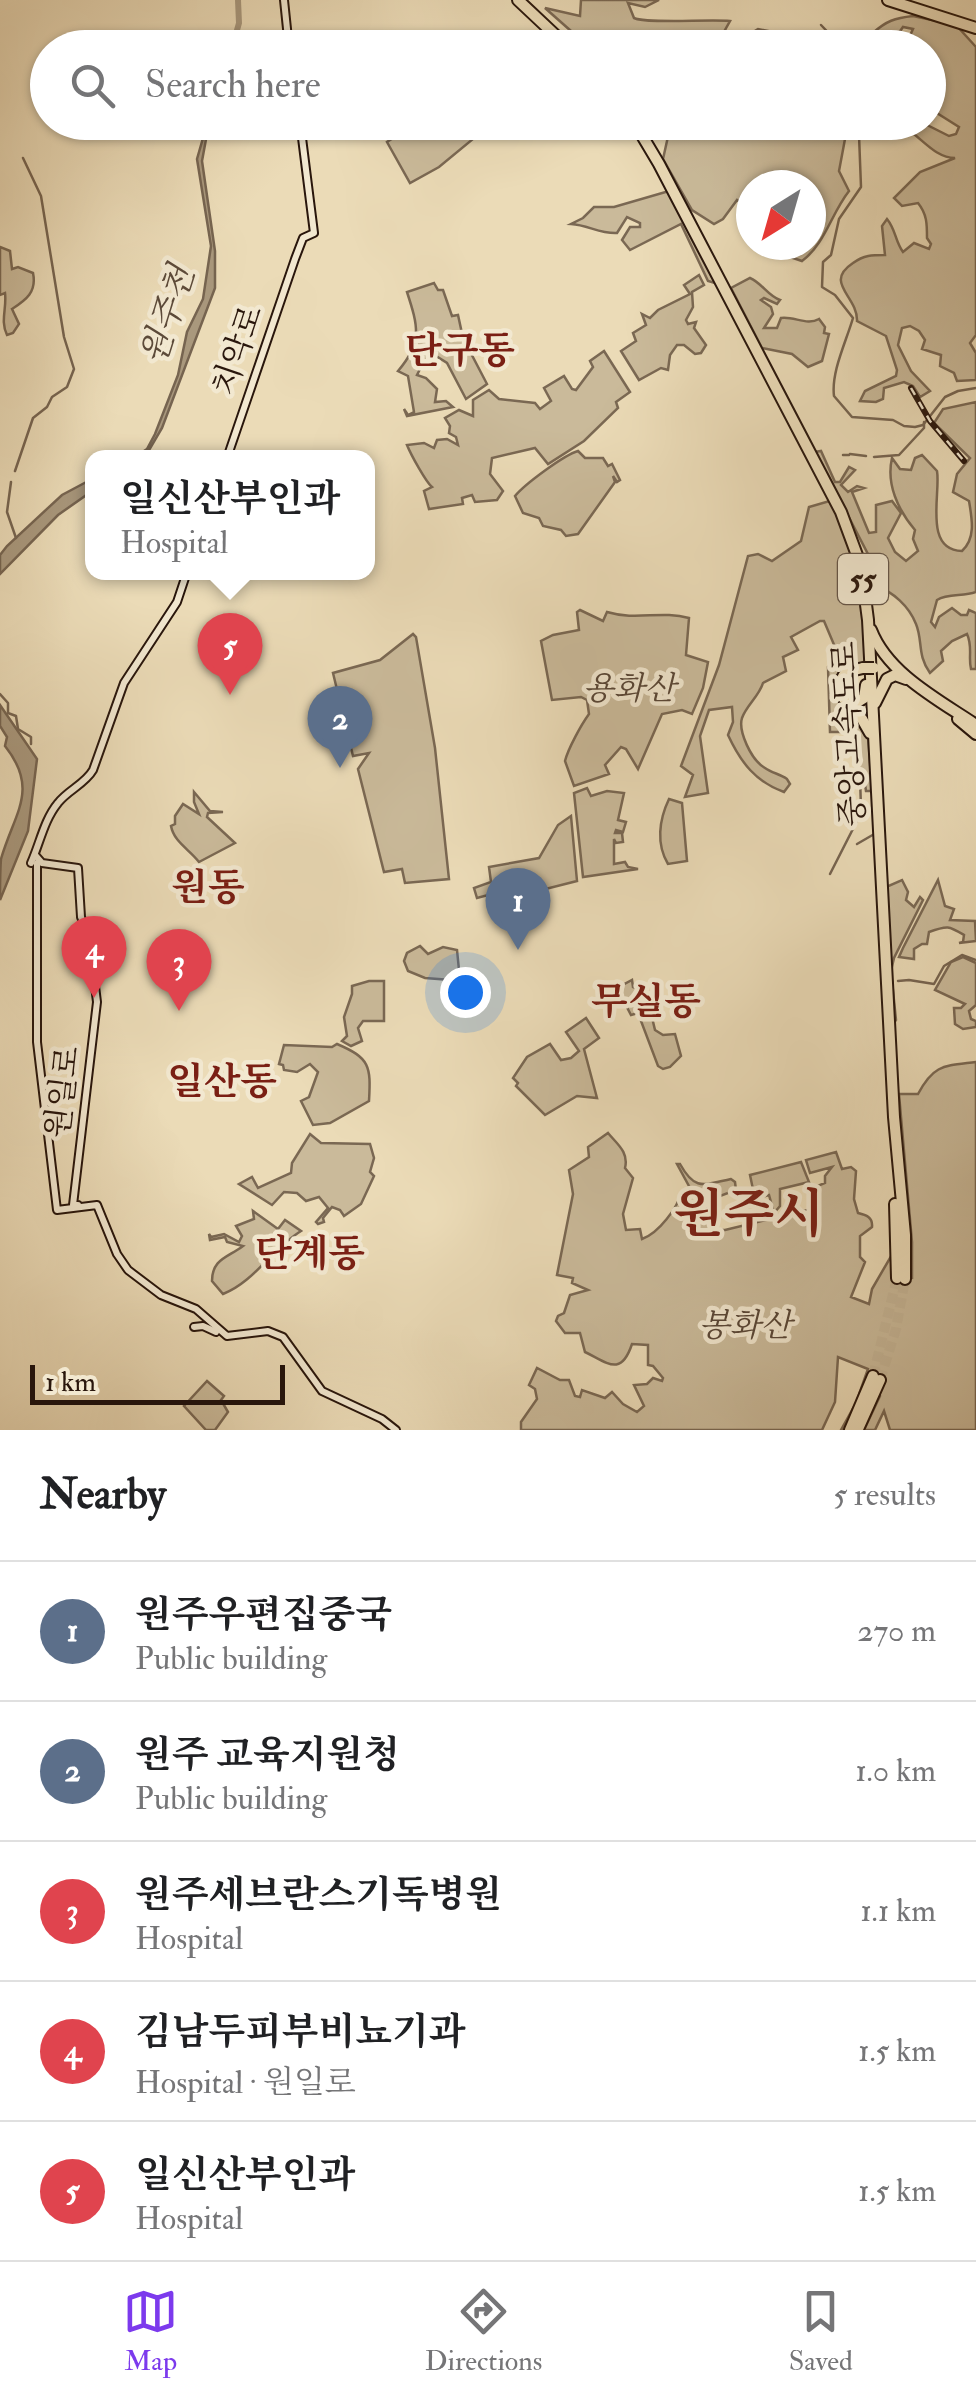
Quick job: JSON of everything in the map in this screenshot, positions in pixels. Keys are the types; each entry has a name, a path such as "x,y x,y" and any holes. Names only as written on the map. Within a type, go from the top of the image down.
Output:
{"highway":[{"path":"520,0 552,30"},
{"path":"888,0 976,26"},
{"name":"중앙고속도로","path":"644,140 852,538 861,566 866,606 877,828"},
{"name":"중앙고속도로","path":"806,447 852,544 863,594 888,1037 905,1235 901,1278"},
{"path":"866,606 878,647 916,684"},
{"path":"868,666 903,672"},
{"path":"871,744 867,725 838,691 838,680 845,671 868,666 891,669 976,725"},
{"path":"873,729 875,704 884,682 895,676 916,684"},
{"path":"930,694 976,734"},
{"path":"854,1430 877,1378"}],"main road":[{"path":"286,0 289,30"},
{"name":"치악로","path":"295,259 307,218 300,140"},
{"name":"치악로","path":"230,450 295,259 303,238 311,232 300,140"},
{"path":"184,580 177,602 124,684 88,774 63,794 48,813 35,862 37,1042 56,1203 58,1211 73,1203 96,1206 128,1270 160,1295 194,1308 229,1337 274,1334 321,1391 394,1430"},
{"path":"45,825 66,794 88,778 104,746 117,700"},
{"path":"35,862 48,813"},
{"name":"원일로","path":"35,862 78,868 82,917 96,987 95,1043 73,1203"},
{"path":"194,1308 219,1334"},
{"path":"202,1314 217,1312"},
{"path":"194,1327 206,1327 230,1340 274,1334"}],"green space":[{"path":"581,0 659,0 645,7 628,3 634,18 651,21 730,21 725,30 570,30 545,8 580,16"},
{"path":"913,16 956,25 976,47 976,335 970,343 976,353 976,380 957,381 954,373 940,366 941,355 922,349 925,340 910,326 902,328 898,345 911,371 930,391 920,397 913,386 904,382 884,388 883,399 860,401 865,391 896,376 897,370 886,336 857,321 841,277 861,258 885,255 882,226 887,219 903,252 914,243 929,249 921,207 918,203 902,206 894,198 920,172 955,158 937,152 922,140 946,140 946,134 956,134 959,127 946,119 946,30 877,30"},
{"path":"472,140 439,167 410,183 387,142"},
{"path":"667,140 845,140 839,171 849,191 826,230 826,170 736,170 736,201 723,219 714,224 692,210 663,159"},
{"path":"669,191 715,283 708,281 681,224 630,250 622,240 630,227 640,227 640,223 627,217 617,233 571,224 594,207 614,207"},
{"path":"0,247 10,251 12,269 18,267 33,273 34,280 29,295 12,309 19,324 7,335 5,293 0,295"},
{"path":"699,275 704,285 692,292 693,307 686,320 688,324 696,322 694,328 706,345 701,353 695,354 684,345 677,345 670,355 668,370 661,368 639,380 621,351 636,341 633,333 646,325 642,314 650,318 690,294 684,285"},
{"path":"750,278 780,300 777,304 761,300 771,307 773,314 764,328 777,328 781,318 810,322 819,319 824,333 829,334 822,361 808,367 792,354 762,348 731,288"},
{"path":"434,283 438,290 443,290 452,316 458,315 463,338 487,384 466,399 447,363 436,356 422,365 417,375 437,389 435,402 446,401 453,407 407,416 404,409 408,415 414,412 408,376 398,371 411,351 416,333 407,292"},
{"path":"604,351 630,392 616,402 618,408 584,441 548,464 535,448 492,458 490,474 503,491 497,500 475,502 472,495 462,498 463,504 429,509 424,491 432,487 407,445 424,443 434,448 437,440 447,439 458,445 445,418 459,410 473,416 473,400 489,390 499,399 535,403 540,409 551,401 544,388 564,376 576,390 593,367 590,361"},
{"path":"976,402 976,592 937,600 931,622 935,627 939,617 952,608 961,615 967,615 969,610 976,613 976,669 971,669 967,634 941,651 943,661 930,673 913,617 900,600 875,585 870,558 815,452 821,451 835,482 840,482 849,467 855,470 841,485 848,492 857,486 864,488 852,492 869,533 876,532 876,505 892,501 901,513 888,538 895,552 906,561 918,551 913,539 915,530 903,514 892,487 892,458 900,469 911,470 915,458 922,455 937,471 936,519 942,541 962,551 971,534 969,501 953,492 957,474 970,458 934,423 943,409"},
{"path":"578,451 585,458 603,458 608,466 612,464 620,480 617,482 613,476 615,482 578,534 566,536 561,530 543,526 539,518 523,513 515,496 545,470"},
{"path":"833,500 863,581 867,664 837,681 868,735 872,791 866,791 864,777 858,773 857,732 830,732 828,667 835,659 831,647 835,647 824,621 820,621 791,637 798,650 783,657 786,671 763,683 742,718 742,730 751,752 760,764 790,784 784,792 757,777 738,754 728,735 733,722 732,707 709,710 700,736 708,793 685,797 693,775 681,766 719,665 748,556 758,554 772,561 801,541 809,507"},
{"name":"용화산","path":"580,610 603,621 607,612 689,618 686,655 708,662 692,714 682,710 662,714 638,769 621,747 605,765 609,774 574,786 565,761 589,714 587,700 552,700 541,641 579,630"},
{"path":"413,634 435,748 449,879 405,883 402,869 384,872 358,769 369,753 353,756 333,673 380,660"},
{"path":"587,788 591,796 607,791 624,793 618,820 626,822 623,832 615,833 622,833 623,842 616,843 614,839 614,864 625,862 638,869 583,877 574,793"},
{"path":"194,792 210,811 223,812 208,813 207,817 235,843 199,862 171,826 183,804 199,814"},
{"path":"669,799 682,803 687,861 668,864 660,832"},
{"path":"571,816 577,881 490,903 488,895 477,898 474,888 491,882 489,867 539,858 558,825"},
{"path":"902,880 908,892 906,900 914,907 920,897 923,900 894,958 891,971 896,1020 892,1026 886,887"},
{"path":"938,880 945,906 954,909 950,920 975,921 976,941 959,943 964,935 951,928 940,928 929,932 927,944 914,949 914,959 899,957 903,948"},
{"path":"420,946 428,954 443,947 457,950 461,990 451,980 425,978 408,971 404,961 407,953"},
{"path":"963,957 976,963 976,1005 969,1011 976,1027 963,1029 955,1024 954,1008 965,1004 935,990 951,962"},
{"path":"632,980 642,1004 649,1005 655,1030 663,1035 675,1034 681,1056 670,1067 658,1066 638,1013 631,1015 617,988"},
{"path":"384,981 384,1021 363,1021 358,1028 362,1041 351,1046 342,1041 347,1036 344,1017 352,986"},
{"path":"586,1018 599,1038 584,1049 597,1098 577,1096 545,1115 513,1078 527,1057 550,1044 561,1060 571,1058 579,1051 566,1032"},
{"path":"337,1044 356,1054 366,1065 369,1101 330,1123 313,1125 301,1101 309,1097 318,1072 310,1064 297,1072 284,1070 279,1064 284,1045"},
{"name":"봉화산","path":"976,1062 976,1430 890,1430 884,1411 875,1430 864,1430 880,1396 872,1373 846,1430 841,1430 868,1369 838,1357 835,1402 822,1430 521,1430 521,1422 537,1399 535,1389 529,1385 537,1368 560,1380 569,1380 575,1396 580,1397 582,1390 605,1398 612,1392 637,1412 644,1406 634,1385 663,1378 648,1365 648,1345 632,1344 623,1361 613,1365 585,1352 580,1333 565,1333 556,1321 564,1313 570,1295 588,1290 572,1283 573,1278 557,1275 573,1194 569,1170 589,1157 588,1147 608,1133 621,1149 625,1168 633,1178 623,1214 626,1230 640,1229 642,1239 661,1226 682,1192 690,1188 677,1164 690,1179 701,1184 731,1179 735,1182 736,1190 712,1199 702,1215 704,1220 713,1220 719,1230 725,1230 812,1209 816,1202 815,1187 825,1183 832,1167 810,1173 806,1160 836,1152 842,1169 851,1167 856,1171 854,1199 858,1213 868,1217 872,1224 860,1236 860,1257 865,1262 851,1297 869,1304 872,1289 890,1258 905,1279 912,1278 899,1094 918,1094 929,1077 941,1068"},
{"path":"310,1134 321,1143 370,1144 374,1158 370,1172 374,1176 361,1204 344,1216 332,1207 324,1222 318,1224 328,1208 319,1197 306,1201 297,1193 284,1192 272,1205 239,1184 252,1177 258,1188 291,1173 292,1163"},
{"path":"801,1162 809,1182 780,1189 780,1206 774,1213 769,1195 755,1199 750,1175"},
{"path":"253,1211 278,1229 285,1220 301,1231 244,1282 223,1294 212,1281 215,1268 243,1246 227,1242 225,1237 210,1240 209,1234 224,1234 239,1242 242,1236 236,1226 254,1219"},
{"path":"207,1381 224,1396 221,1400 228,1412 215,1430 206,1430 184,1406"}],"shaded area":[{"path":"202,140 206,140 202,161 215,251 215,288 162,428 146,450 178,375 187,332 203,299 211,246 197,159"},
{"path":"85,483 85,496 58,515 0,574 0,555 7,546 62,495"},
{"path":"0,705 37,759 28,831 0,900 1,859 23,789 21,776 5,746 7,737 0,726"}],"waterway":[{"name":"원주천","path":"237,30 238,0"},
{"path":"821,25 826,30"},
{"path":"859,140 861,187 839,219 831,255 823,262 822,287 835,295 853,318 837,367 834,396 852,417 893,420 915,427 923,425 945,397 976,388"},
{"path":"15,471 33,418 67,387 74,369 64,337 41,196 23,158"},
{"path":"874,457 899,455 924,428 924,422"},
{"path":"850,454 866,456"},
{"path":"843,455 849,455"},
{"path":"11,482 7,512 16,538"},
{"path":"0,694 8,703 8,713 16,716 18,729 31,737 31,744"},
{"path":"830,874 858,819 860,778"},
{"path":"857,844 876,833"},
{"path":"898,981 934,984 944,966 962,955 976,960"}],"tunnel":[{"path":"873,1376 897,1278"},
{"path":"880,1380 896,1329 905,1279"}],"railway":[{"path":"911,388 930,421 964,461"}],"place":[{"name":"일신산부인과","path":"230,695"},
{"name":"원주 교육지원청","path":"340,768"},
{"name":"원주우편집중국","path":"518,950"},
{"name":"김남두피부비뇨기과","path":"94,998"},
{"name":"원주세브란스기독병원","path":"179,1011"}],"district":[{"name":"단구동","path":"460,350"},
{"name":"원동","path":"208,887"},
{"name":"무실동","path":"646,1001"},
{"name":"일산동","path":"222,1081"},
{"name":"원주시","path":"749,1213"},
{"name":"단계동","path":"310,1253"}]}
